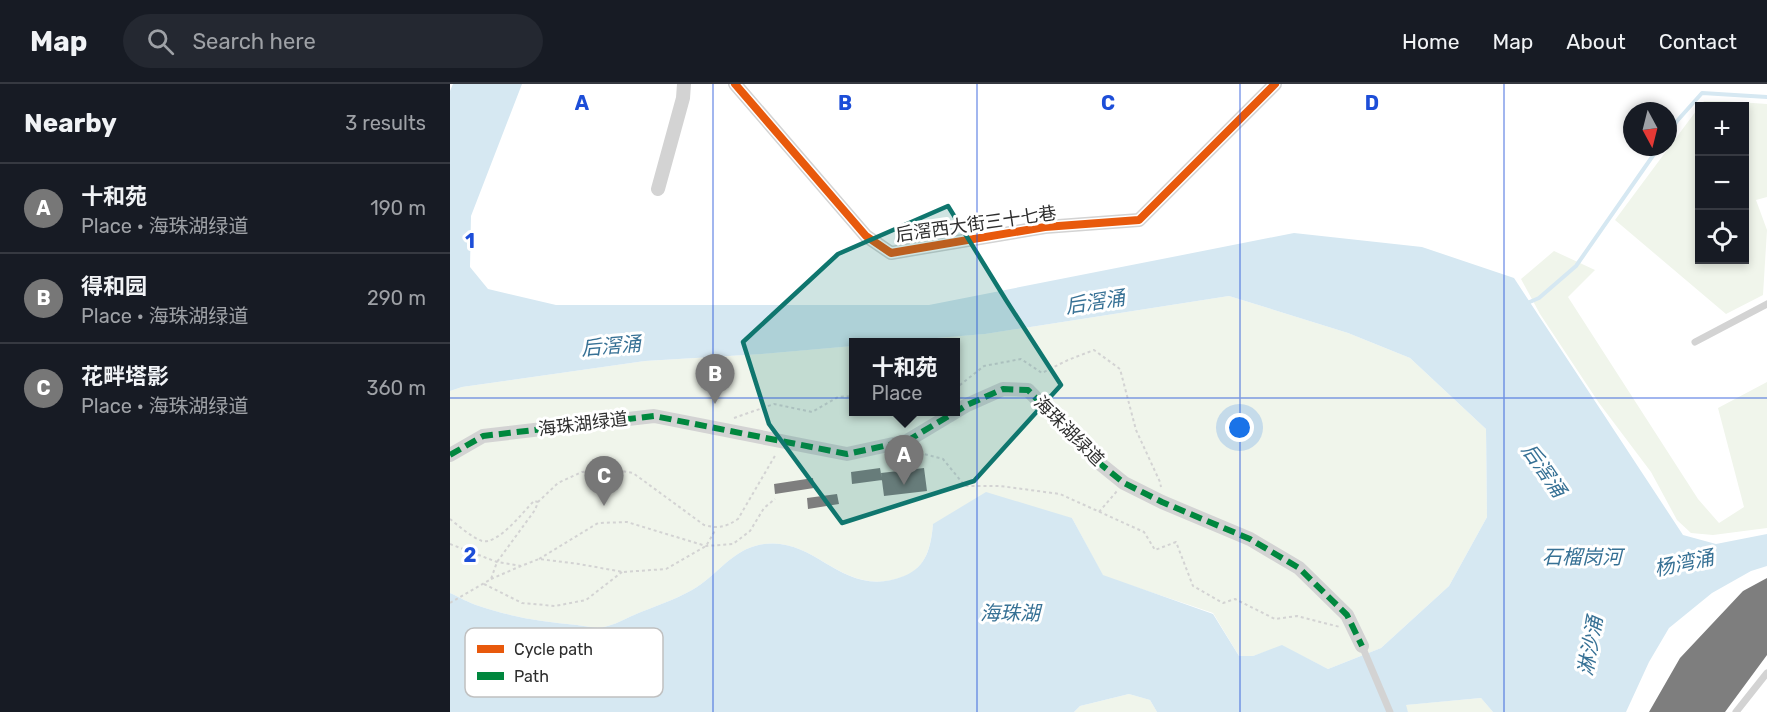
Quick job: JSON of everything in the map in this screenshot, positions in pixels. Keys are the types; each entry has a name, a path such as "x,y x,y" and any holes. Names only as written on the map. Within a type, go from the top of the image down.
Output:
{"street":[{"path":"658,189 683,98 684,84"},
{"name":"后滘西大街三十七巷","path":"735,84 866,236 891,253 1046,227 1139,220 1275,84"},
{"name":"海珠湖绿道","path":"960,409 1003,389 1028,390 1098,462 1124,483 1162,502 1250,539 1299,568 1347,615 1362,646"},
{"name":"海珠湖绿道","path":"450,455 483,436 654,416 847,454 907,441 949,416"}],"lane":[{"path":"1695,342 1767,304"},
{"path":"1362,646 1390,712"},
{"path":"1736,712 1767,673"}],"path":[{"path":"960,385 984,366 1020,359 1042,373 1094,350 1120,369 1136,430 1160,482 1162,502"},
{"path":"731,419 774,404 812,412 838,397 849,396"},
{"path":"491,579 497,562 535,510 538,502 558,483 582,472 610,469 633,473 704,525 716,528 729,525 738,519 784,441"},
{"path":"907,441 916,452 944,459 965,486 1000,486 1060,494 1144,532 1155,550 1176,542 1193,586 1224,603 1235,599 1275,619 1297,616 1354,630"},
{"path":"1100,512 1124,483"},
{"path":"450,603 491,579 539,559 598,523 627,522 706,546 733,544 750,531 764,508 775,499"},
{"path":"450,519 483,541 494,539 506,531 534,501 538,502"},
{"path":"539,559 623,572 666,569 706,546 716,528"},
{"path":"450,544 497,562 521,566"},
{"path":"484,584 522,603 555,606 586,600 623,572"}],"highlighted area":[{"path":"948,206 1061,385 974,481 842,523 769,424 743,342 838,254"}],"shaded area":[{"path":"1724,101 1738,102 1703,102"},
{"path":"1749,103 1767,104 1767,197 1756,200 1767,230 1763,295 1726,314 1615,220 1663,156 1677,156 1677,137 1695,112 1695,264 1749,264"},
{"path":"1554,251 1595,270 1568,297 1698,499 1719,523 1744,507 1718,408 1767,382 1767,528 1713,535 1691,533 1677,520 1651,472 1599,403 1540,314 1521,279"},
{"path":"1229,296 1348,333 1410,358 1486,429 1487,517 1449,586 1381,648 1328,669 1282,646 1253,656 1239,656 1213,613 1103,576 1072,518 933,524 929,547 918,567 905,576 883,581 863,580 794,547 776,543 755,546 738,554 700,585 685,594 601,628 515,616 475,605 450,593 450,391 462,387 645,361 849,346 849,416 960,416 960,338 936,338 985,334"},
{"path":"1129,694 1150,700 1157,712 1074,712 1080,706"},
{"path":"1481,698 1493,712 1408,712 1405,705"}],"water":[{"path":"453,84 522,84 471,216 470,267 488,289 556,305 929,305 1294,233 1422,247 1514,278 1683,535 1716,544 1767,534 1767,566 1751,571 1712,593 1669,628 1649,662 1626,712 1493,712 1481,698 1406,705 1408,712 1157,712 1150,700 1129,694 1080,706 1074,712 450,712 450,593 475,605 515,616 594,628 465,628 465,697 663,697 663,628 601,628 685,594 700,585 738,554 755,546 776,543 794,547 862,580 882,581 904,576 912,572 923,561 929,548 933,524 986,492 1072,518 1103,575 1213,614 1239,656 1253,656 1282,645 1328,669 1381,648 1449,586 1487,517 1486,429 1410,358 1348,333 1229,296 985,334 936,338 849,338 849,346 645,361 462,387 450,391 450,91"}],"building":[{"path":"880,468 882,480 852,484 851,472"},
{"path":"924,468 927,491 884,496 881,473"},
{"path":"813,478 814,488 775,494 774,484"},
{"path":"837,494 839,504 808,509 807,498"},
{"path":"1767,578 1767,655 1725,712 1649,712 1680,658 1743,591"}],"waterway":[{"path":"1677,121 1702,93 1767,97"},
{"path":"1525,304 1539,298 1576,266 1653,156"}],"marked path":[{"path":"960,409 1003,389 1028,390 1098,462 1124,483 1162,502 1250,539 1299,568 1347,615 1362,646"},
{"path":"450,455 483,436 654,416 847,454 907,441 949,416"}],"cycle path":[{"path":"735,84 866,236 891,253 1045,227 1139,220 1275,84"}],"place":[{"name":"得和园","path":"715,404"},
{"name":"十和苑","path":"904,485"},
{"name":"花畔塔影","path":"604,506"}],"water label":[{"name":"后滘涌","path":"1095,302"},
{"name":"后滘涌","path":"611,346"},
{"name":"后滘涌","path":"1544,470"},
{"name":"石榴岗河","path":"1582,557"},
{"name":"杨湾涌","path":"1684,563"},
{"name":"海珠湖","path":"1010,613"},
{"name":"淋沙涌","path":"1590,646"}]}
